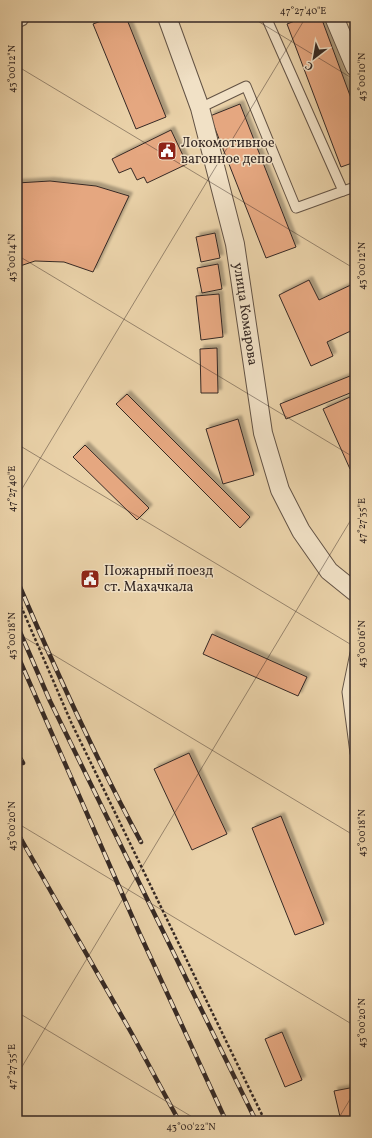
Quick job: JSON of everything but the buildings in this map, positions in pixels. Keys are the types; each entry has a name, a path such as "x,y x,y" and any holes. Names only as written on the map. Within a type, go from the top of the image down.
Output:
{"street":[{"path":"334,17 355,67"},
{"name":"улица Комарова","path":"171,18 200,108 235,244 263,433 280,490 301,531 329,571 355,592"}],"lane":[{"path":"266,17 343,191"},
{"path":"200,108 246,86 296,208 355,187"},
{"path":"355,653 347,692 355,753"}],"path":[{"path":"17,597 74,729 265,1121"}],"railway":[{"path":"17,580 76,712 141,842"},
{"path":"17,625 50,701 256,1121"},
{"path":"17,654 138,930 226,1121"},
{"path":"17,753 23,763"},
{"path":"17,832 132,1034 179,1121"}],"place":[{"name":"Локомотивное вагонное депо","path":"167,151"},
{"name":"Пожарный поезд ст. Махачкала","path":"90,579"}]}
